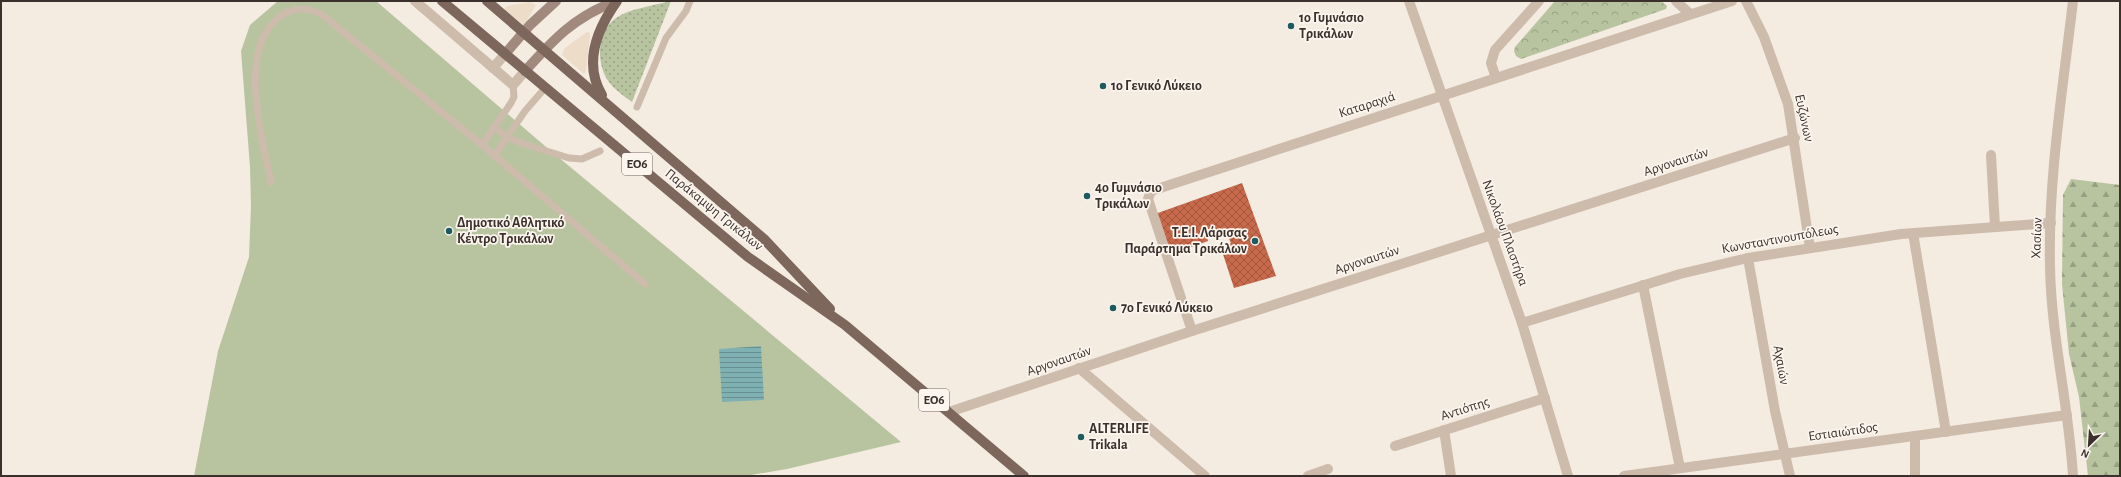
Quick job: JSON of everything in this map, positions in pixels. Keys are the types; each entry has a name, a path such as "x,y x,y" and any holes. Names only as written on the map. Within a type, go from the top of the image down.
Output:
{"main road":[{"name":"Παράκαμψη Τρικάλων","path":"442,1 748,257 845,325 1024,476"},
{"name":"Παράκαμψη Τρικάλων","path":"487,1 764,239 845,325"},
{"path":"505,54 524,32 556,1"},
{"path":"525,71 569,26 601,7 616,1"},
{"path":"611,106 602,95 595,81 593,59 600,28 616,1"}],"street":[{"path":"415,1 513,85 525,71"},
{"name":"Νικολάου Πλαστήρα","path":"1409,1 1441,96 1522,323 1568,476"},
{"path":"1496,78 1492,63 1493,52 1539,1"},
{"path":"1676,1 1690,14"},
{"name":"Καταραχιά","path":"1192,331 1148,199 1151,191 1732,1"},
{"name":"Ευζώνων","path":"1746,1 1764,37 1782,85 1795,138 1810,248"},
{"name":"Χασίων","path":"2073,1 2050,223 2051,292 2067,415 2073,476"},
{"path":"494,68 505,54"},
{"name":"Αργοναυτών","path":"949,412 1192,331 1795,138"},
{"path":"1991,155 1994,227"},
{"name":"Κωνσταντινουπόλεως","path":"1522,323 1643,285 1710,266 1748,258 1913,233 2050,223"},
{"path":"1913,233 1946,432"},
{"name":"Αχαιών","path":"1748,258 1784,454 1790,476"},
{"path":"1643,285 1680,468"},
{"path":"1079,368 1205,476"},
{"name":"Αντιόπης","path":"1395,446 1544,398"},
{"name":"Εστιαιώτιδος","path":"1624,476 2067,415"},
{"path":"1444,430 1451,476"},
{"path":"1914,476 1915,436"},
{"path":"1308,476 1328,469"}],"lane":[{"path":"637,107 666,38 686,11 690,1"},
{"path":"271,182 262,140 255,78 256,54 269,26 282,14 301,9 320,13 482,145 645,284"},
{"path":"482,145 511,103 514,97 513,85"},
{"path":"494,156 525,111 545,88"},
{"path":"494,127 507,137 569,158 582,160 600,151"}],"green space":[{"name":"Δημοτικό Αθλητικό Κέντρο Τρικάλων","path":"278,1 376,1 545,146 901,442 787,469 745,476 194,476 218,351 249,257 251,206 250,167 241,51 250,25"},
{"path":"671,1 632,102 614,88 605,75 600,58 600,48 605,31 609,24 616,18 628,12"},
{"path":"1555,1 1661,1 1667,6 1666,9 1521,59 1516,56 1514,51 1515,47"},
{"path":"2071,179 2120,185 2120,476 2088,476 2079,397 2069,354 2062,284 2063,195"}],"shaded area":[{"path":"530,2 536,5 524,25 504,10 507,6"},
{"path":"587,32 590,33 590,36 586,71 584,74 562,55 565,48"}],"water":[{"path":"761,346 764,400 722,402 719,349"}],"building":[{"path":"1242,183 1276,276 1234,288 1221,248 1231,243 1227,234 1219,237 1214,228 1204,230 1208,241 1169,255 1155,214"}],"place":[{"name":"1ο Γυμνάσιο Τρικάλων","path":"1291,26"},
{"name":"1ο Γενικό Λύκειο","path":"1103,86"},
{"name":"4ο Γυμνάσιο Τρικάλων","path":"1087,196"},
{"name":"Δημοτικό Αθλητικό Κέντρο Τρικάλων","path":"449,231"},
{"name":"Τ.Ε.Ι. Λάρισας Παράρτημα Τρικάλων","path":"1255,241"},
{"name":"7ο Γενικό Λύκειο","path":"1113,308"},
{"name":"ALTERLIFE Trikala","path":"1081,437"}]}
